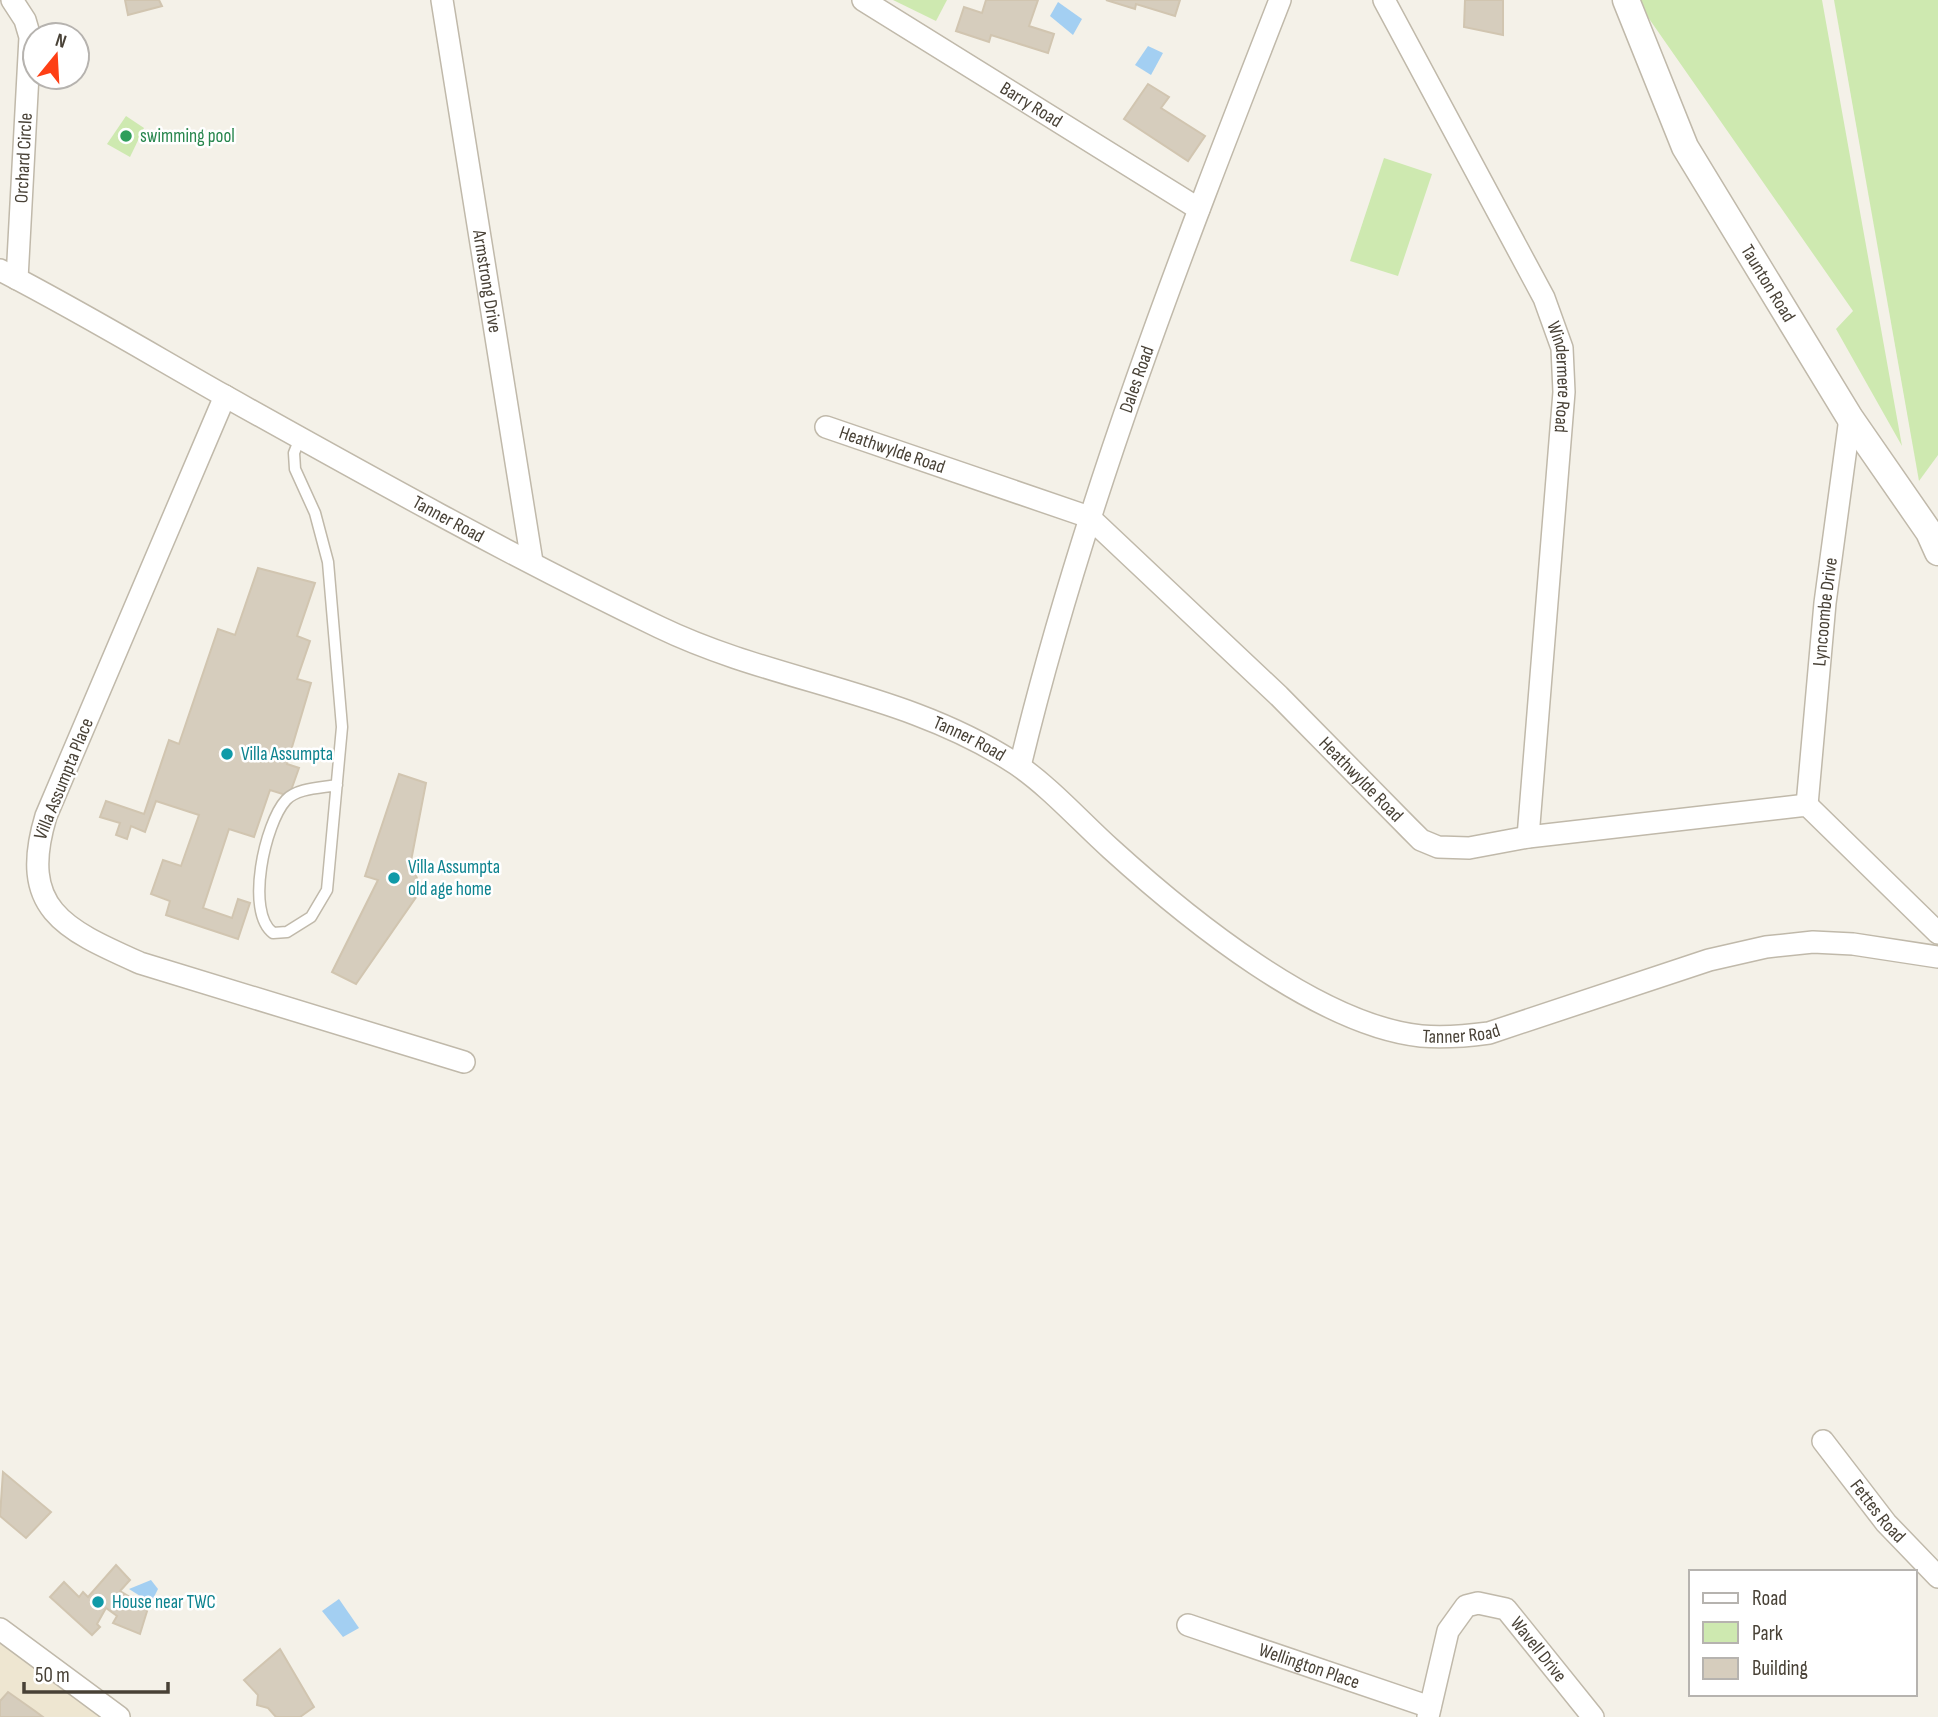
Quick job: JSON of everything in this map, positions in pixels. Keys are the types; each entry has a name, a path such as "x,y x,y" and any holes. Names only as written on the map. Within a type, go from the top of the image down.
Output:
{"street":[{"name":"Orchard Circle","path":"8,274 30,37 25,20 12,0"},
{"name":"Armstrong Drive","path":"442,0 532,562"},
{"name":"Barry Road","path":"863,0 1199,209"},
{"name":"Dales Road","path":"1020,766 1048,654 1089,517 1199,209 1280,0"},
{"name":"Windermere Road","path":"1384,0 1544,298 1562,348 1563,424 1528,836"},
{"name":"Taunton Road","path":"1626,0 1685,147 1850,418 1928,532 1938,552"},
{"name":"Tanner Road","path":"8,274 299,438 684,639 912,710 976,741 1020,766 1118,855 1236,952 1316,999 1391,1029 1420,1036 1457,1037 1489,1033 1709,960 1766,947 1813,942 1853,944 1938,957"},
{"name":"Villa Assumpta Place","path":"225,396 46,816 36,848 35,868 41,887 51,909 71,928 93,942 140,962 464,1062"},
{"name":"Lyncoombe Drive","path":"1807,805 1825,603 1850,418"},
{"name":"Heathwylde Road","path":"826,427 1089,517 1279,696 1421,840 1448,849 1528,836 1807,805"},
{"path":"1807,805 1938,933"},
{"name":"Fettes Road","path":"1823,1441 1886,1523 1938,1577"},
{"name":"Wavell Drive","path":"1429,1712 1448,1631 1466,1606 1489,1603 1506,1609 1593,1717"},
{"name":"Wellington Place","path":"1188,1625 1429,1712"},
{"path":"0,1629 119,1717"}],"lane":[{"path":"299,438 294,453 295,469 323,537 333,593 342,727 337,785 327,890 311,917 287,932 273,933 264,922 261,909 260,872 276,814 293,794 337,785"}],"shaded area":[{"path":"0,1629 119,1717 0,1717"}],"green space":[{"path":"893,0 947,0 936,21"},
{"path":"1636,0 1822,0 1902,446 1836,329 1853,311"},
{"path":"1834,0 1938,0 1938,455 1919,481"},
{"name":"swimming pool","path":"126,116 144,128 130,157 107,144"},
{"path":"1384,158 1432,174 1398,276 1350,261"}],"water":[{"path":"1058,2 1082,19 1073,35 1050,16"},
{"path":"1148,46 1163,53 1151,75 1135,65"},
{"path":"151,1580 158,1589 153,1599 148,1601 129,1589"},
{"path":"339,1599 359,1628 343,1637 322,1611"}],"building":[{"path":"125,0 159,0 162,6 128,15"},
{"path":"986,0 1038,0 1029,26 1054,34 1048,53 991,35 989,42 956,31 964,7 982,13"},
{"path":"1106,0 1180,0 1175,16 1136,4 1135,9"},
{"path":"1465,0 1503,0 1503,35 1464,27"},
{"path":"1148,84 1169,97 1161,108 1205,136 1188,161 1124,119"},
{"name":"Villa Assumpta","path":"258,568 315,583 297,636 310,641 297,679 311,683 287,764 299,768 289,796 270,790 254,837 229,829 203,908 232,918 238,899 250,903 238,939 166,915 170,901 151,894 163,860 181,866 199,815 156,801 145,832 131,826 127,839 116,835 120,823 100,817 106,801 144,814 169,740 179,744 218,629 235,635"},
{"name":"Villa Assumpta old age home","path":"399,774 426,783 411,861 421,890 356,984 332,972 378,880 365,876"},
{"path":"3,1472 51,1512 26,1538 0,1516"},
{"name":"House near TWC","path":"116,1565 130,1580 120,1591 148,1608 140,1634 113,1623 117,1616 106,1608 97,1624 100,1627 92,1635 50,1597 64,1582 79,1597 83,1592 88,1597"},
{"path":"280,1649 314,1707 300,1717 276,1717 268,1708 257,1705 258,1695 244,1680"},
{"path":"8,1692 43,1717 0,1717 0,1701"}],"place":[{"name":"swimming pool","path":"126,136"},
{"name":"Villa Assumpta","path":"227,754"},
{"name":"Villa Assumpta old age home","path":"394,878"},
{"name":"House near TWC","path":"98,1602"}]}
